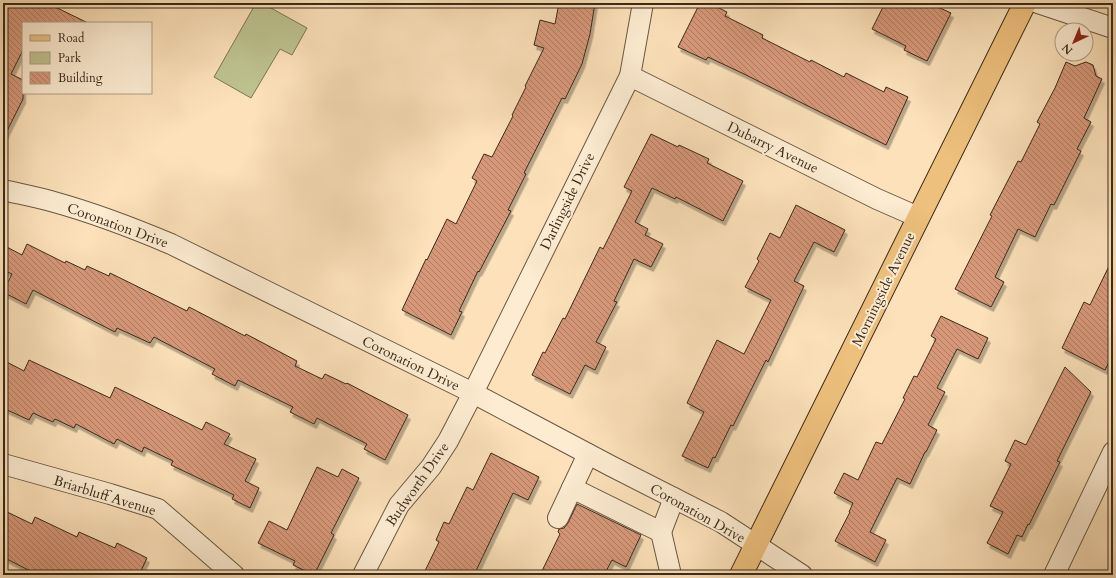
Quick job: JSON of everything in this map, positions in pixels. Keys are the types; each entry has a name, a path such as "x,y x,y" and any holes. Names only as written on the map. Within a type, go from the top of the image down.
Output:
{"main road":[{"name":"Morningside Avenue","path":"741,575 1025,3"}],"street":[{"name":"Darlingside Drive","path":"473,393 630,76 642,3"},
{"path":"1038,3 1113,28"},
{"name":"Dubarry Avenue","path":"630,76 878,199 918,217"},
{"name":"Coronation Drive","path":"3,190 84,211 171,244 473,393 720,522 802,575"},
{"name":"Budworth Drive","path":"362,575 399,505 435,461 448,441 473,393"},
{"path":"1054,575 1113,452"},
{"path":"558,518 588,454"},
{"name":"Briarbluff Avenue","path":"3,464 158,509 234,575"},
{"path":"572,488 661,532"},
{"path":"671,575 661,532 674,498"}],"green space":[{"path":"256,3 262,3 307,28 292,55 280,49 251,98 214,77"}],"building":[{"path":"3,3 47,3 86,22 22,22 22,52 11,74 22,80 23,99 3,139"},
{"path":"559,3 595,3 590,34 582,64 565,99 562,98 524,173 526,174 508,210 511,211 479,272 478,271 459,311 462,312 451,335 402,310 447,219 456,224 477,181 472,178 484,154 492,157 513,116 512,115 526,87 525,86 544,48 534,45 540,20 555,24"},
{"path":"700,3 709,3 727,12 725,16 763,35 762,38 810,62 811,60 844,77 846,73 884,92 886,87 908,97 886,145 708,57 706,60 678,47"},
{"path":"885,3 929,3 951,13 927,61 904,50 906,46 872,29"},
{"path":"1066,62 1075,66 1086,62 1093,65 1096,76 1102,79 1084,118 1091,122 1077,149 1081,151 1054,205 1051,204 1035,237 1018,229 995,277 1004,282 991,307 955,289 992,216 990,215 1018,161 1021,162 1040,124 1037,122 1055,88"},
{"path":"651,134 678,147 679,145 709,159 707,163 743,181 723,221 676,197 675,199 652,188 635,222 648,229 645,235 663,244 651,267 634,259 614,301 617,302 596,342 606,347 595,370 585,365 570,394 532,375 543,352 545,353 563,318 565,319 600,247 603,249 632,191 624,187"},
{"path":"796,205 845,230 834,252 814,242 794,281 804,286 768,362 766,360 733,426 731,425 715,458 713,457 708,468 682,456 704,412 687,403 717,340 744,354 771,300 745,287 759,261 757,259 770,233 780,238"},
{"path":"27,244 65,263 66,261 85,270 87,266 109,276 110,273 187,311 189,307 245,336 246,334 297,361 295,366 322,379 325,374 346,384 347,383 408,415 385,460 364,449 367,444 317,418 314,424 290,412 293,407 238,380 235,386 212,374 215,369 154,337 150,343 117,328 115,332 33,290 26,304 3,292 12,274 3,270 3,245 22,255"},
{"path":"1113,258 1113,354 1105,370 1062,348 1084,302 1090,305"},
{"path":"941,316 988,338 978,359 957,349 937,388 945,392 928,425 937,430 910,484 897,478 870,532 886,540 875,562 835,541 853,503 834,493 844,473 858,480 876,442 882,444 905,399 903,398 914,376 917,377 936,339 931,336"},
{"path":"3,360 24,371 29,360 110,398 115,387 202,430 206,422 230,434 224,444 256,459 245,481 259,488 250,508 232,499 234,495 171,465 173,461 144,447 142,452 117,439 114,444 76,424 74,428 55,419 53,422 33,413 29,420 3,408"},
{"path":"1065,367 1091,392 1057,461 1060,462 1029,525 1028,524 1022,537 1017,535 1008,554 987,543 1003,512 990,506 1011,464 1005,461 1015,440 1026,445"},
{"path":"491,453 539,477 528,500 513,493 474,575 423,575 439,542 436,540 444,522 449,524 467,487 473,490"},
{"path":"317,467 338,477 342,469 359,478 331,533 334,535 314,575 293,565 295,561 258,543 269,521 287,530"},
{"path":"577,504 641,535 626,567 612,560 604,575 540,575 560,534 558,532 559,529 564,528 568,523"},
{"path":"3,510 32,524 35,517 77,537 79,532 115,548 117,543 147,558 139,575 38,575 3,557"}]}
